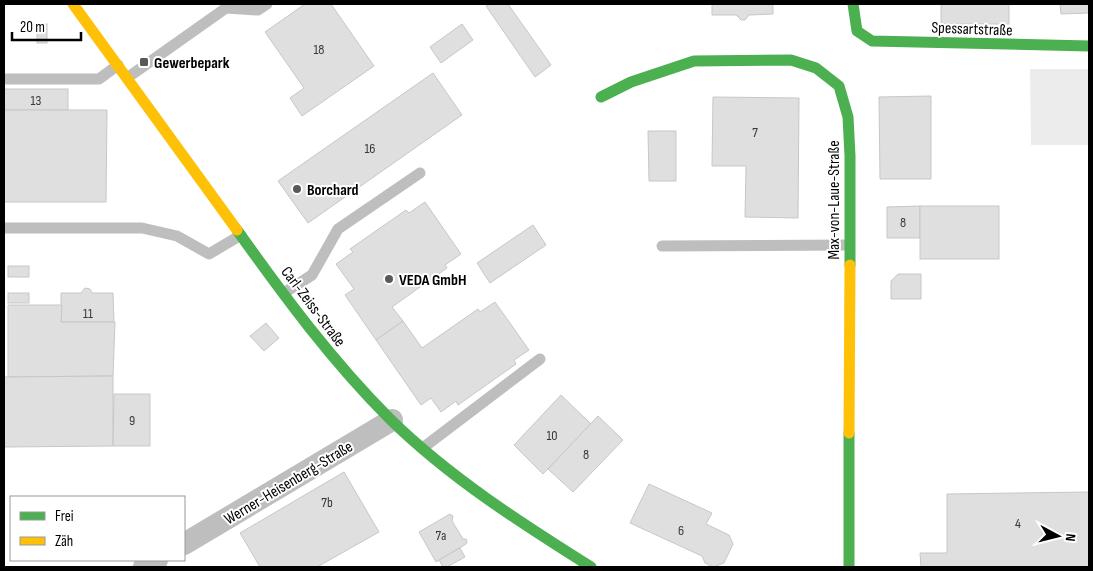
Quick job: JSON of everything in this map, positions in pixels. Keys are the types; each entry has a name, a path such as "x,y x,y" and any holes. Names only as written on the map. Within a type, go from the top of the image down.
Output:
{"street":[{"name":"Carl-Zeiss-Straße","path":"73,4 284,294 331,355 392,420 462,479 538,534 591,567"},
{"name":"Spessartstraße","path":"853,4 857,31 872,41 1089,46"},
{"name":"Max-von-Laue-Straße","path":"602,97 631,82 694,61 791,60 816,68 839,86 848,116 850,156 849,567"},
{"name":"Werner-Heisenberg-Straße","path":"185,543 392,420"},
{"path":"144,567 155,561"}],"lane":[{"path":"127,78 226,8 258,10 267,4"},
{"path":"4,79 99,79 118,65"},
{"path":"284,294 312,275 338,230 420,173"},
{"path":"4,228 142,228 177,236 210,254 241,235"},
{"path":"662,246 849,245"},
{"path":"424,448 540,359"}],"shaded area":[{"path":"1030,69 1089,69 1089,145 1031,145"}],"building":[{"path":"305,4 331,4 374,66 302,116 290,98 304,88 265,32"},
{"path":"490,4 508,4 551,65 535,77 486,6"},
{"path":"712,4 773,4 773,14 749,15 745,20 741,20 736,15 712,15"},
{"path":"941,4 1009,4 1009,24 941,24"},
{"path":"1060,4 1089,4 1089,13 1061,14"},
{"path":"37,24 47,24 47,43 37,43"},
{"path":"462,24 473,40 441,63 430,47"},
{"path":"433,73 462,115 308,223 278,181"},
{"path":"4,89 68,89 68,110 4,110"},
{"path":"931,96 931,179 880,179 879,97"},
{"path":"713,97 799,98 798,218 745,217 746,166 712,166"},
{"path":"4,110 107,110 106,202 4,202"},
{"path":"648,131 676,131 676,181 649,181"},
{"name":"VEDA GmbH","path":"425,202 461,254 445,265 447,268 392,307 403,321 376,340 345,295 354,289 336,264 353,252 350,249 406,210 409,213"},
{"path":"920,206 920,238 887,238 887,207"},
{"path":"920,206 999,206 999,259 920,259"},
{"path":"533,225 546,245 490,283 477,263"},
{"path":"8,266 29,266 29,277 8,277"},
{"path":"898,274 921,274 921,299 891,299 891,281"},
{"path":"85,288 90,289 92,293 113,293 114,322 61,322 61,293 81,293"},
{"path":"8,293 29,293 29,303 8,303"},
{"path":"495,302 529,350 514,360 516,364 458,405 456,401 441,412 431,398 421,405 376,340 403,321 422,348 478,309 480,312"},
{"path":"8,305 62,305 61,322 115,322 113,376 8,377"},
{"path":"266,323 279,338 264,351 250,336"},
{"path":"113,376 113,446 4,447 4,377"},
{"path":"114,394 150,394 150,446 113,446"},
{"path":"561,395 591,424 543,474 514,445"},
{"path":"598,416 623,440 573,492 548,469"},
{"path":"344,472 379,532 317,567 260,567 240,533"},
{"path":"649,484 712,513 706,524 729,535 733,544 724,563 713,567 705,563 702,556 630,523"},
{"path":"1089,492 1089,567 921,567 920,553 947,553 947,494"},
{"path":"450,514 453,516 452,521 463,539 466,539 467,542 436,562 419,532"},
{"path":"460,548 465,557 447,567 443,567 439,560"}],"traffic: fast":[{"path":"853,4 857,31 872,41 1089,46"},
{"path":"601,97 631,82 694,61 791,60 816,68 839,86 848,117 850,265"},
{"path":"237,230 309,328 390,419 461,480 512,516 591,567"},
{"path":"849,433 849,567"}],"traffic: slow":[{"path":"73,4 237,230"},
{"path":"849,433 850,265"}],"place":[{"name":"Gewerbepark","path":"144,62"},
{"name":"Borchard","path":"297,189"},
{"name":"VEDA GmbH","path":"389,279"}]}
